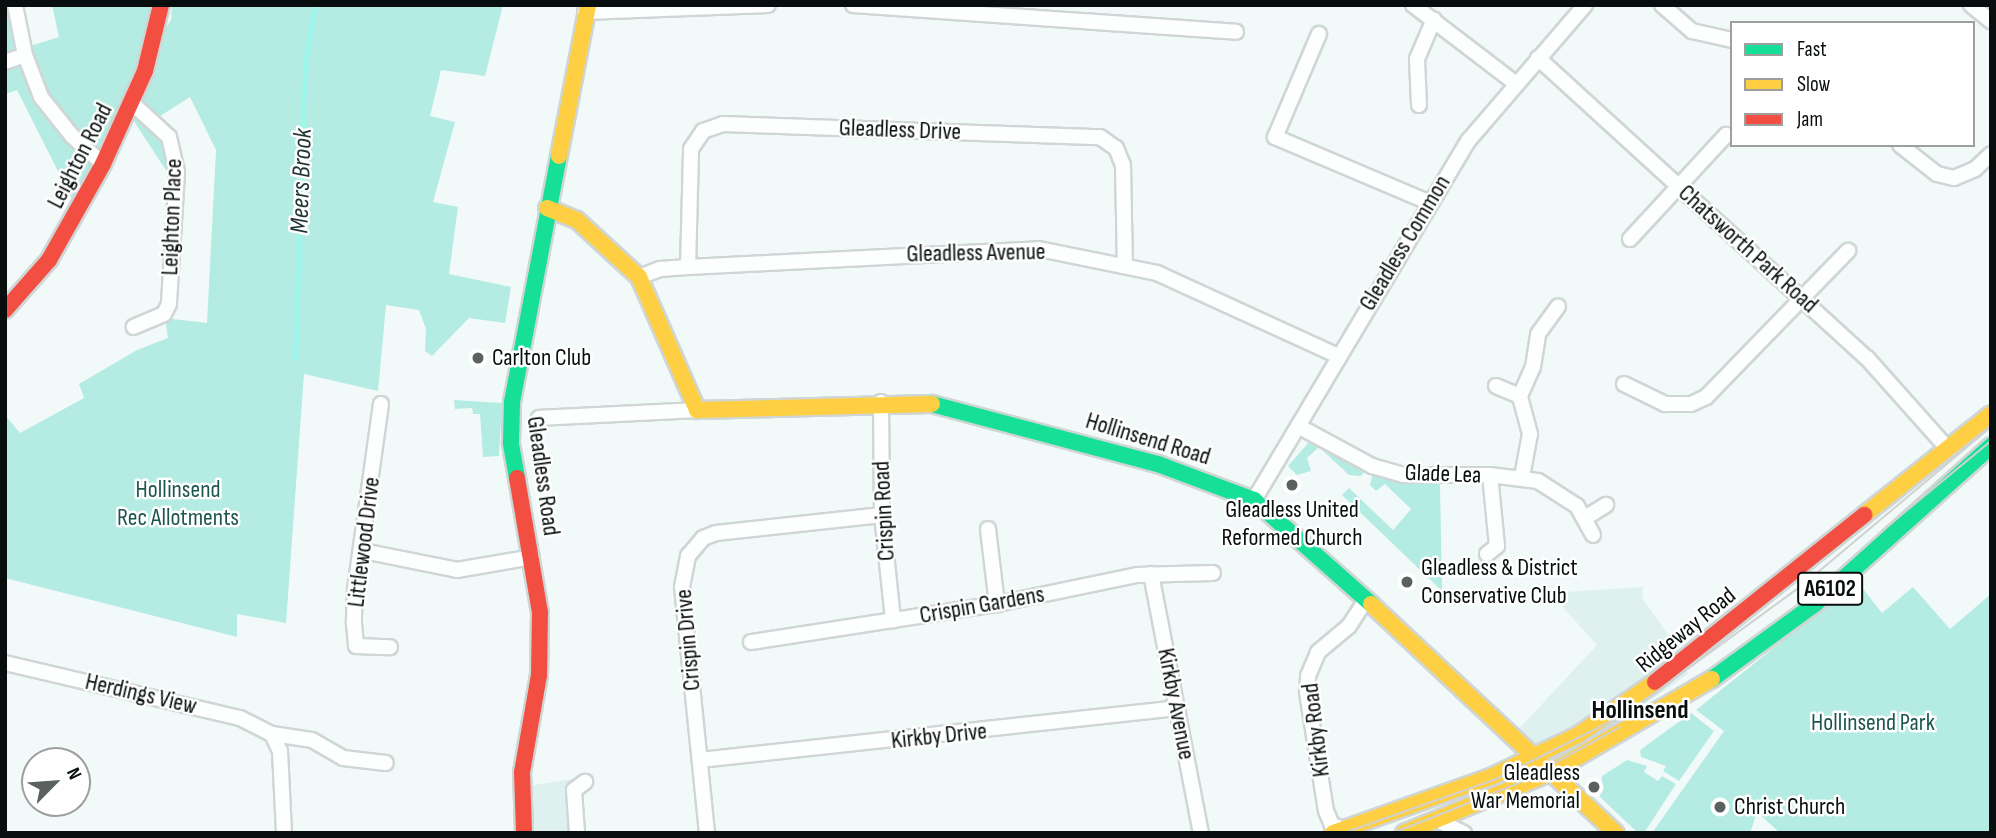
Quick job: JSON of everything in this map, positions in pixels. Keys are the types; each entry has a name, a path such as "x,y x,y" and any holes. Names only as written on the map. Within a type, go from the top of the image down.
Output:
{"main road":[{"name":"Leighton Road","path":"5,310 48,260 103,164 133,104 161,5"},
{"name":"Gleadless Road","path":"524,833 523,760 540,663 540,612 510,422 547,208 587,9"},
{"path":"547,208 577,220 639,277 697,410"},
{"name":"Hollinsend Road","path":"697,410 881,402 945,404 1158,464 1254,500 1366,600 1616,833"},
{"name":"Ridgeway Road","path":"1338,831 1535,757 1623,708 1991,414"},
{"name":"Ridgeway Road","path":"1404,833 1439,821 1552,772 1748,656 1815,604 1991,446"}],"street":[{"path":"15,5 25,55 41,97 72,136 103,164"},
{"path":"587,9 768,5"},
{"path":"853,5 1236,32"},
{"path":"1413,5 1516,83"},
{"name":"Gleadless Common","path":"1254,500 1428,202 1469,140 1585,5"},
{"path":"1662,5 1692,31 1730,40"},
{"path":"1971,5 1991,21"},
{"path":"1419,105 1417,59 1434,19"},
{"path":"1319,34 1272,144 1428,202"},
{"path":"5,62 25,55"},
{"name":"Chatsworth Park Road","path":"1538,58 1867,358 1948,449"},
{"name":"Leighton Place","path":"133,104 169,137 177,172 169,304 164,314 134,327"},
{"name":"Gleadless Drive","path":"688,267 691,149 703,131 723,124 1100,137 1116,148 1123,165 1125,265"},
{"path":"1629,239 1726,135"},
{"path":"1903,147 1937,174 1954,178 1975,169 1991,155"},
{"name":"Gleadless Avenue","path":"639,277 660,269 688,267 1015,249 1049,250 1125,265 1192,287 1338,356"},
{"path":"1624,384 1665,404 1701,400 1848,251"},
{"path":"1522,477 1530,434 1520,396 1533,367 1538,334 1558,306"},
{"path":"1496,386 1520,396"},
{"name":"Crispin Road","path":"881,402 881,515 893,620"},
{"name":"Littlewood Drive","path":"380,404 363,551 355,588 356,646 390,647"},
{"name":"Hollinsend Road","path":"539,418 697,410"},
{"name":"Glade Lea","path":"1298,426 1384,470 1420,476 1522,477 1565,495 1585,518 1593,535"},
{"path":"1487,555 1497,546 1490,475"},
{"path":"1585,518 1606,505"},
{"name":"Crispin Drive","path":"707,833 682,587 688,556 695,545 716,533 881,515"},
{"path":"988,529 997,604"},
{"path":"363,551 457,570 532,557"},
{"name":"Crispin Gardens","path":"751,642 997,604 1152,574 1213,573"},
{"name":"Kirkby Avenue","path":"1152,574 1201,833"},
{"name":"Kirkby Road","path":"1338,831 1329,821 1324,796 1307,692 1308,676 1318,652 1349,626 1366,600"},
{"name":"Herdings View","path":"5,663 240,718 272,734 312,740 343,758 386,763"},
{"name":"Kirkby Drive","path":"700,760 1177,708"},
{"path":"272,734 280,751 284,833"},
{"path":"577,833 574,790 585,782"},
{"path":"1439,821 1464,833"}],"shaded area":[{"path":"1643,587 1642,598 1683,655 1688,674 1606,731 1544,764 1513,735 1597,645 1550,593"},
{"path":"580,778 584,833 524,833 521,787"}],"green space":[{"name":"Hollinsend Rec Allotments","path":"5,5 11,5 24,48 59,37 52,5 154,5 151,28 133,75 171,20 172,5 503,5 485,76 441,70 430,116 455,122 433,202 458,207 449,274 511,287 505,323 469,318 432,356 425,351 426,329 419,310 386,305 378,391 304,374 286,623 237,614 237,637 5,578 5,415 20,433 84,398 79,384 137,350 168,338 166,324 173,319 207,323 216,150 190,97 157,118 171,178 124,106 73,201 17,90 5,94"},
{"path":"454,400 502,403 499,456 483,457 480,414 473,414 472,408 455,409"},
{"path":"1310,441 1365,470 1361,476 1349,475 1319,447 1307,458 1311,471 1297,475 1288,466"},
{"path":"1373,473 1410,484 1440,484 1442,591 1342,495 1349,488 1393,530 1411,509 1385,484 1376,491 1370,485"},
{"name":"Hollinsend Park","path":"1857,581 1882,613 1913,587 1950,629 1991,594 1991,833 1780,833 1757,812 1750,833 1652,833 1724,731 1696,710"},
{"path":"1691,713 1714,731 1679,781 1663,771 1666,766 1641,757 1640,750"},
{"path":"1627,760 1647,766 1644,772 1658,781 1662,776 1676,784 1644,833 1638,833 1600,797 1602,776"}],"waterway":[{"name":"Meers Brook","path":"296,359 305,66 316,5"}],"tram line":[{"path":"1344,833 1494,780 1627,713 1805,583 1991,427"},
{"path":"1883,530 1991,441"},
{"path":"1393,833 1519,783 1620,727"}],"traffic: fast":[{"path":"517,478 511,443 512,402 559,156"},
{"path":"932,404 1158,464 1254,500 1371,604"},
{"path":"1712,679 1815,604 1991,446"}],"traffic: slow":[{"path":"559,156 588,5"},
{"path":"547,208 577,220 639,277 697,410 932,404"},
{"path":"1864,515 1991,414"},
{"path":"1371,604 1616,833"},
{"path":"1404,833 1552,772 1712,679"},
{"path":"1333,833 1493,776 1578,735 1655,682"}],"traffic: jam":[{"path":"5,310 49,260 103,164 145,71 161,5"},
{"path":"517,478 540,612 539,675 522,772 524,833"},
{"path":"1655,682 1864,515"}],"place":[{"name":"Carlton Club","path":"478,358"},
{"name":"Gleadless United Reformed Church","path":"1292,485"},
{"name":"Gleadless & District Conservative Club","path":"1407,582"},
{"name":"Gleadless War Memorial","path":"1594,787"},
{"name":"Christ Church","path":"1720,807"}],"district":[{"name":"Hollinsend","path":"1640,711"}]}
